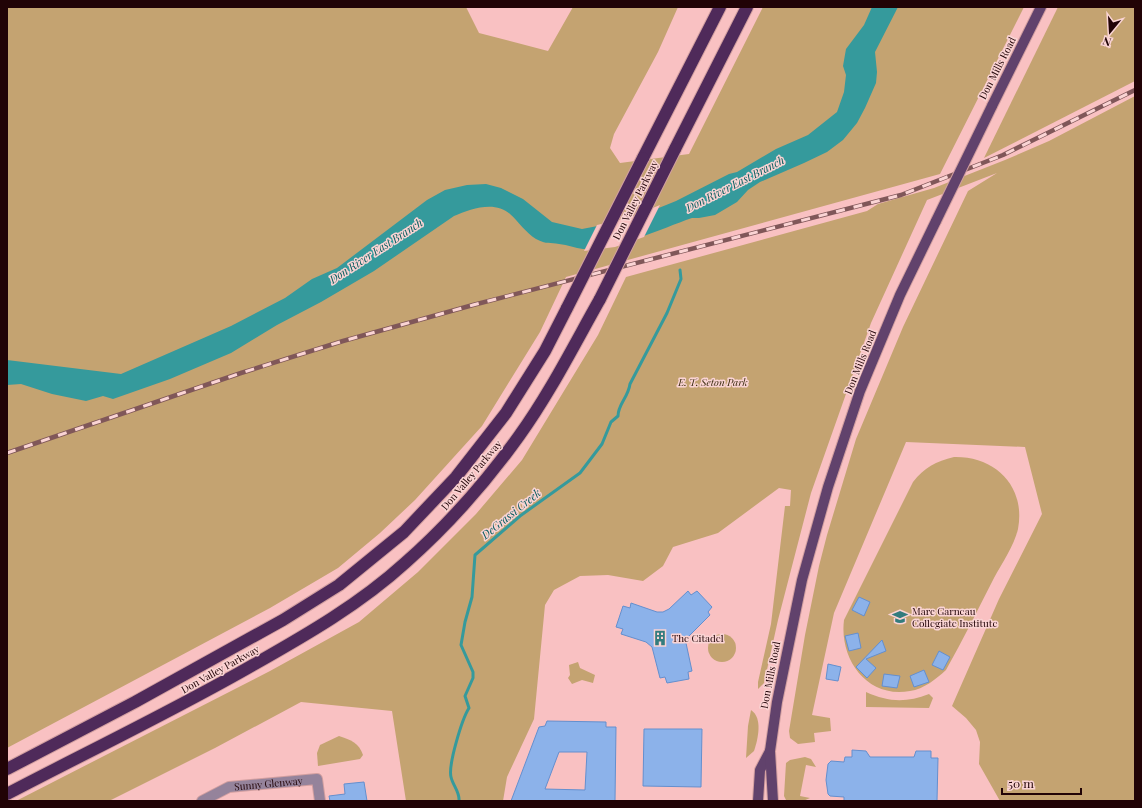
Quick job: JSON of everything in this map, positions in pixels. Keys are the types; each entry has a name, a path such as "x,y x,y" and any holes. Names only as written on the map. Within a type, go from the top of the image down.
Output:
{"highway":[{"name":"Don Valley Parkway","path":"7,769 142,698 284,620 339,585 404,532 456,477 506,413 545,351 720,7"},
{"name":"Don Valley Parkway","path":"7,794 138,727 299,639 351,606 405,564 461,508 519,436 563,366 600,299 747,7"}],"main road":[{"name":"Don Mills Road","path":"773,801 770,751 777,702 802,580 828,487 869,371 900,295 1041,7"},
{"name":"Don Mills Road","path":"758,801 760,770 770,751"}],"street":[{"name":"Sunny Glenway","path":"202,801 229,787 317,779 320,801"}],"green space":[{"path":"7,7 466,7 479,33 548,51 573,7 678,7 658,52 614,134 610,148 620,163 689,154 763,7 1024,7 940,174 566,277 540,332 482,426 415,500 380,533 338,568 270,608 7,748"},
{"path":"1058,7 1135,7 1135,81 984,158"},
{"name":"E. T. Seton Park","path":"1135,96 1135,801 1000,801 979,764 980,742 976,730 966,718 952,706 999,599 1042,514 1025,447 906,442 834,613 812,715 830,718 831,731 814,733 815,742 798,744 790,738 789,731 805,635 819,566 856,439 903,327 968,191 997,173 927,200 871,323 811,493 778,620 764,683 758,689 758,682 771,624 785,506 790,506 791,490 779,488 718,533 673,547 663,566 643,581 608,575 580,576 554,590 545,605 534,719 507,777 503,801 406,801 392,711 301,702 215,748 109,801 16,801 270,671 359,622 418,572 476,514 522,460 598,335 626,277 867,211 878,204 934,188 1049,141"},
{"path":"954,457 969,458 982,462 994,468 1004,476 1012,487 1017,499 1019,514 1018,529 1011,548 946,670 930,683 915,690 895,692 881,689 869,682 859,673 851,662 846,649 844,620 913,482 931,466"},
{"path":"722,634 732,638 736,648 732,658 722,662 712,658 708,648 712,638"},
{"path":"578,662 580,668 595,675 593,683 582,680 572,684 568,678 570,675 569,665"},
{"path":"866,692 882,698 897,700 913,699 929,694 933,698 929,708 866,707"},
{"path":"751,710 757,718 758,735 754,751 746,758 748,726"},
{"path":"339,736 354,742 363,755 360,759 318,766 317,753 320,745"},
{"path":"805,757 811,759 816,767 806,765 800,796 810,798 803,801 786,800 784,796 786,763 790,760"}],"water":[{"name":"Don River East Branch","path":"872,7 898,7 875,52 877,72 876,83 857,123 843,140 827,152 760,182 748,190 737,202 715,215 692,218 624,243 583,249 540,241 529,234 510,214 504,210 497,207 482,207 454,216 374,271 321,302 277,325 231,353 170,379 113,399 103,396 86,401 52,394 21,384 7,385 7,360 121,374 231,326 285,298 312,279 337,268 427,200 445,190 467,185 486,184 501,188 523,199 552,222 582,229 629,220 676,201 729,174 737,172 776,149 808,135 837,112 844,92 846,75 843,66 846,49 864,25"}],"pier":[{"path":"660,205 644,237 615,247 584,251 597,225 628,218"}],"building":[{"name":"The Citadel","path":"688,591 691,595 697,591 712,607 708,612 710,615 688,637 686,643 692,671 688,672 689,679 667,683 665,677 660,678 652,647 646,642 621,634 623,629 616,627 623,606 630,608 631,603 657,612 663,612 669,609"},
{"path":"859,597 870,602 864,616 852,610"},
{"path":"858,633 861,648 849,651 845,636"},
{"path":"882,640 886,651 866,659 876,668 867,678 856,667"},
{"path":"939,651 950,657 943,670 932,665"},
{"path":"828,664 841,667 838,681 826,679"},
{"path":"924,670 929,682 914,687 910,676"},
{"path":"884,674 900,676 897,688 882,686"},
{"path":"547,721 606,722 606,727 616,727 615,801 511,801 539,727 545,726","holes":["559,752 587,752 585,790 545,789"]},
{"path":"644,729 702,729 701,787 643,786"},
{"path":"852,750 866,751 870,757 914,757 916,751 931,751 931,758 938,758 937,801 844,801 844,797 830,796 828,794 826,780 828,764 831,761 844,762 845,757 852,757"},
{"path":"364,782 367,801 330,801 329,796 345,794 344,784"}],"waterway":[{"name":"DeGrassi Creek","path":"459,801 451,777 451,771 456,742 469,708 465,696 473,678 473,672 461,645 465,622 472,597 475,555 520,516 580,473 602,444 611,422 618,416 618,412 630,384 667,313 681,279 680,270"}],"railway":[{"path":"7,453 241,373 343,341 473,305 901,195 1003,155 1135,90"}],"place":[{"name":"Marc Garneau Collegiate Institute","path":"900,617"},
{"name":"The Citadel","path":"660,638"}]}
